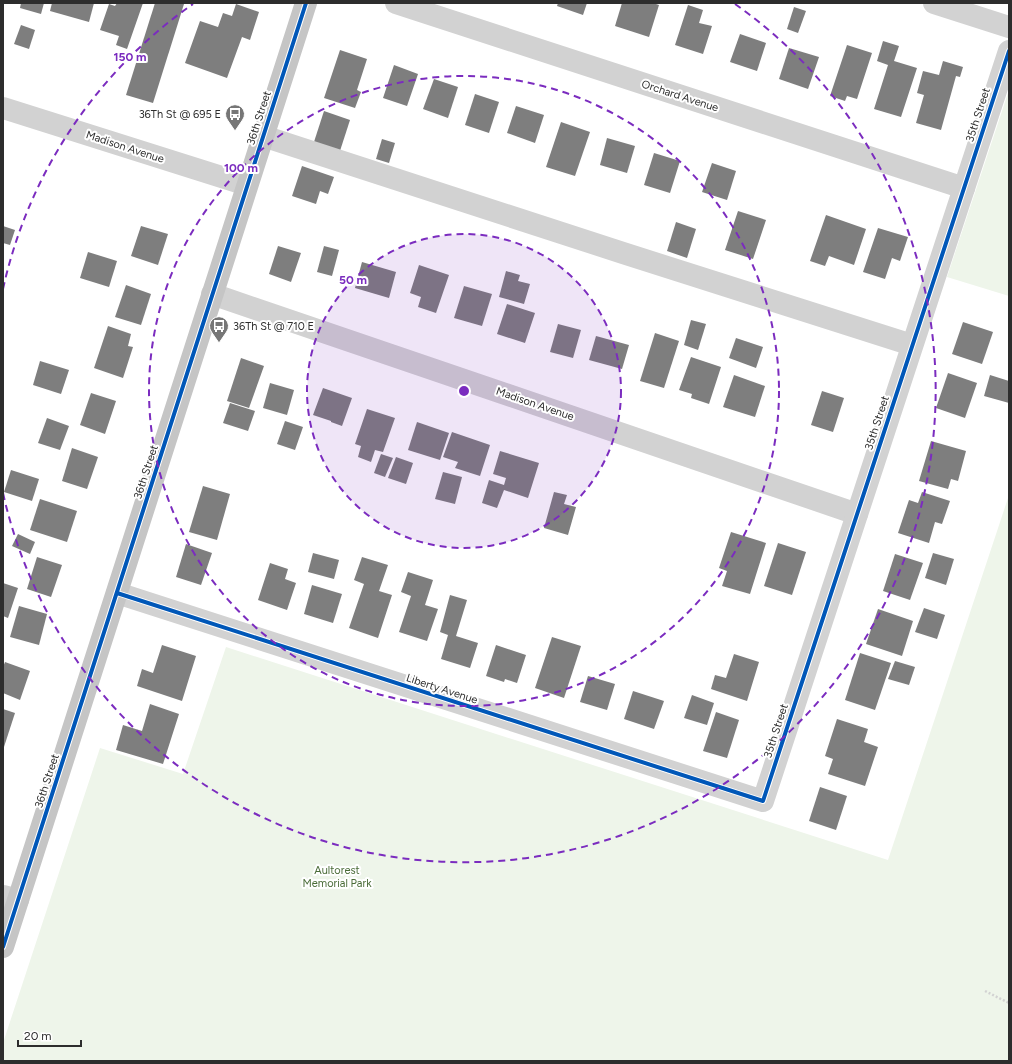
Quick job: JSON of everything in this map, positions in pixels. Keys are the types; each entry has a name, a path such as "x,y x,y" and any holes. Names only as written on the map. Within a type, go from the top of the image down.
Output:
{"main road":[{"name":"36th Street","path":"3,947 10,898 116,593 306,3"}],"street":[{"name":"Orchard Avenue","path":"396,3 964,188"},
{"path":"934,3 1009,27"},
{"name":"35th Street","path":"762,801 1009,51"},
{"name":"Madison Avenue","path":"3,108 247,186"},
{"path":"263,136 615,251 912,345"},
{"name":"Madison Avenue","path":"212,294 857,514"},
{"name":"Liberty Avenue","path":"116,593 762,801"}],"path":[{"path":"985,991 1009,1003"}],"green space":[{"path":"1009,90 1009,296 947,277"},
{"name":"Aultorest Memorial Park","path":"1009,495 1009,1061 3,1061 3,1043 100,748 183,774 226,647 888,860"}],"building":[{"path":"21,3 44,3 41,14 20,8"},
{"path":"52,3 94,3 89,22 50,11"},
{"path":"117,3 143,3 127,49 116,45 119,36 100,30 109,4 115,6"},
{"path":"155,3 184,4 153,103 126,95"},
{"path":"558,3 587,3 583,15 557,6"},
{"path":"622,3 653,3 659,5 649,37 615,26"},
{"path":"236,4 259,12 250,40 242,37 227,78 185,63 200,21 218,27 223,13 232,16"},
{"path":"688,5 703,10 699,23 712,26 703,54 675,45"},
{"path":"794,7 806,11 798,33 787,29"},
{"path":"21,25 35,30 29,49 14,44"},
{"path":"740,34 766,43 757,71 730,62"},
{"path":"883,41 899,46 894,61 917,68 901,117 874,109 888,65 877,61"},
{"path":"847,45 872,53 857,99 847,96 845,101 830,96"},
{"path":"789,48 819,57 808,89 779,79"},
{"path":"340,50 367,59 357,90 361,92 355,108 324,98"},
{"path":"943,61 963,67 960,77 956,76 941,130 916,123 924,95 917,93 923,71 939,75"},
{"path":"394,65 418,74 407,106 383,98"},
{"path":"434,79 458,87 448,118 423,109"},
{"path":"475,94 499,102 489,133 465,125"},
{"path":"516,106 544,115 535,143 507,133"},
{"path":"324,111 350,120 339,154 313,145"},
{"path":"561,122 590,132 575,176 546,167"},
{"path":"607,138 635,146 627,173 600,165"},
{"path":"382,139 395,143 389,163 376,159"},
{"path":"654,153 680,161 670,193 644,185"},
{"path":"712,163 736,171 727,200 702,192"},
{"path":"302,166 334,177 328,194 320,191 316,204 292,196"},
{"path":"738,211 766,220 753,259 725,250"},
{"path":"826,215 866,229 854,265 829,256 825,266 810,261"},
{"path":"676,222 696,229 687,258 667,251"},
{"path":"3,226 15,230 10,245 3,243"},
{"path":"141,226 168,234 158,265 131,256"},
{"path":"878,228 908,237 900,261 892,258 885,279 863,272"},
{"path":"278,246 301,253 291,282 269,274"},
{"path":"324,246 339,250 332,276 317,272"},
{"path":"88,252 117,261 109,287 80,278"},
{"path":"362,262 396,272 389,298 355,288"},
{"path":"419,265 449,275 436,313 418,307 421,297 410,293"},
{"path":"506,271 520,275 518,281 530,284 524,304 499,297"},
{"path":"126,285 151,294 141,325 115,317"},
{"path":"464,286 492,294 482,326 454,318"},
{"path":"507,304 535,313 525,343 497,334"},
{"path":"691,320 706,324 698,350 684,345"},
{"path":"963,322 993,332 982,364 952,354"},
{"path":"558,324 581,330 573,358 550,352"},
{"path":"108,326 131,334 128,346 133,347 123,378 94,368"},
{"path":"655,333 679,341 664,388 640,381"},
{"path":"596,336 629,345 622,369 589,360"},
{"path":"736,338 763,347 756,368 729,358"},
{"path":"691,357 721,367 709,404 691,398 692,394 679,390"},
{"path":"241,358 264,366 249,408 227,401"},
{"path":"40,361 69,370 61,394 33,385"},
{"path":"948,373 977,383 965,418 936,408"},
{"path":"734,375 765,386 755,417 723,407"},
{"path":"990,375 1009,381 1009,403 984,396"},
{"path":"270,383 294,390 287,415 263,408"},
{"path":"323,388 352,398 342,426 313,415"},
{"path":"822,391 844,398 833,432 811,425"},
{"path":"91,393 116,401 105,434 80,425"},
{"path":"230,403 255,411 248,431 223,423"},
{"path":"367,409 395,418 383,452 375,450 371,462 358,457 361,446 355,444"},
{"path":"47,418 69,426 60,450 38,443"},
{"path":"285,421 303,427 295,450 277,444"},
{"path":"417,422 449,433 440,460 408,450"},
{"path":"452,432 490,445 480,476 455,468 458,462 443,457"},
{"path":"931,441 966,451 958,481 951,479 948,489 919,481"},
{"path":"72,448 98,457 87,489 62,481"},
{"path":"500,451 539,463 528,498 504,490 497,508 482,503 489,480 504,485 506,478 493,474"},
{"path":"381,454 393,458 385,477 374,473"},
{"path":"396,457 413,463 406,484 388,478"},
{"path":"11,470 39,479 32,501 4,492"},
{"path":"443,472 462,477 455,504 435,499"},
{"path":"203,486 230,494 217,540 189,532"},
{"path":"554,492 567,495 564,504 576,507 568,535 544,528"},
{"path":"922,492 950,501 942,524 935,522 929,543 898,533 909,500 918,503"},
{"path":"40,499 77,511 67,542 30,530"},
{"path":"731,532 766,543 750,594 722,586 727,571 719,568"},
{"path":"18,534 35,542 30,554 12,546"},
{"path":"778,543 806,552 792,595 764,586"},
{"path":"186,544 212,553 201,585 176,577"},
{"path":"313,553 339,560 334,579 308,572"},
{"path":"933,553 954,559 946,585 925,578"},
{"path":"895,554 923,563 910,600 883,591"},
{"path":"37,557 62,565 51,597 27,589"},
{"path":"362,557 388,565 379,591 392,595 378,638 349,628 364,584 354,580"},
{"path":"270,563 288,569 285,579 296,583 287,610 258,600"},
{"path":"408,572 433,580 425,605 438,609 427,641 399,632 411,596 401,592"},
{"path":"3,583 18,588 8,618 3,616"},
{"path":"312,585 342,594 333,623 304,614"},
{"path":"450,595 467,600 456,636 478,643 470,668 441,659 448,635 440,632"},
{"path":"19,606 47,614 39,645 10,637"},
{"path":"924,608 945,615 937,639 915,632"},
{"path":"878,609 913,621 902,656 866,644"},
{"path":"552,637 581,646 564,698 535,688"},
{"path":"162,645 196,656 182,701 137,686 142,669 153,673"},
{"path":"496,645 526,655 517,683 505,679 504,682 486,676"},
{"path":"860,653 891,663 875,710 845,700"},
{"path":"734,654 759,662 747,701 711,689 715,675 726,678"},
{"path":"895,661 915,667 909,685 888,679"},
{"path":"5,662 30,671 20,700 3,693 3,667"},
{"path":"588,676 615,684 607,710 580,702"},
{"path":"633,691 664,701 654,729 624,719"},
{"path":"692,695 714,703 707,725 684,718"},
{"path":"150,704 179,714 163,764 116,750 123,725 142,731"},
{"path":"3,709 15,713 3,750"},
{"path":"716,712 739,720 727,758 703,751"},
{"path":"837,719 868,729 864,742 878,747 865,786 828,774 833,759 825,756"},
{"path":"820,787 847,796 836,830 809,821"}],"cycle path":[{"path":"3,947 306,3"},
{"path":"117,593 763,801 1009,51"}],"place":[{"name":"36Th St @ 695 E","path":"235,131"},
{"name":"36Th St @ 710 E","path":"219,343"}]}
